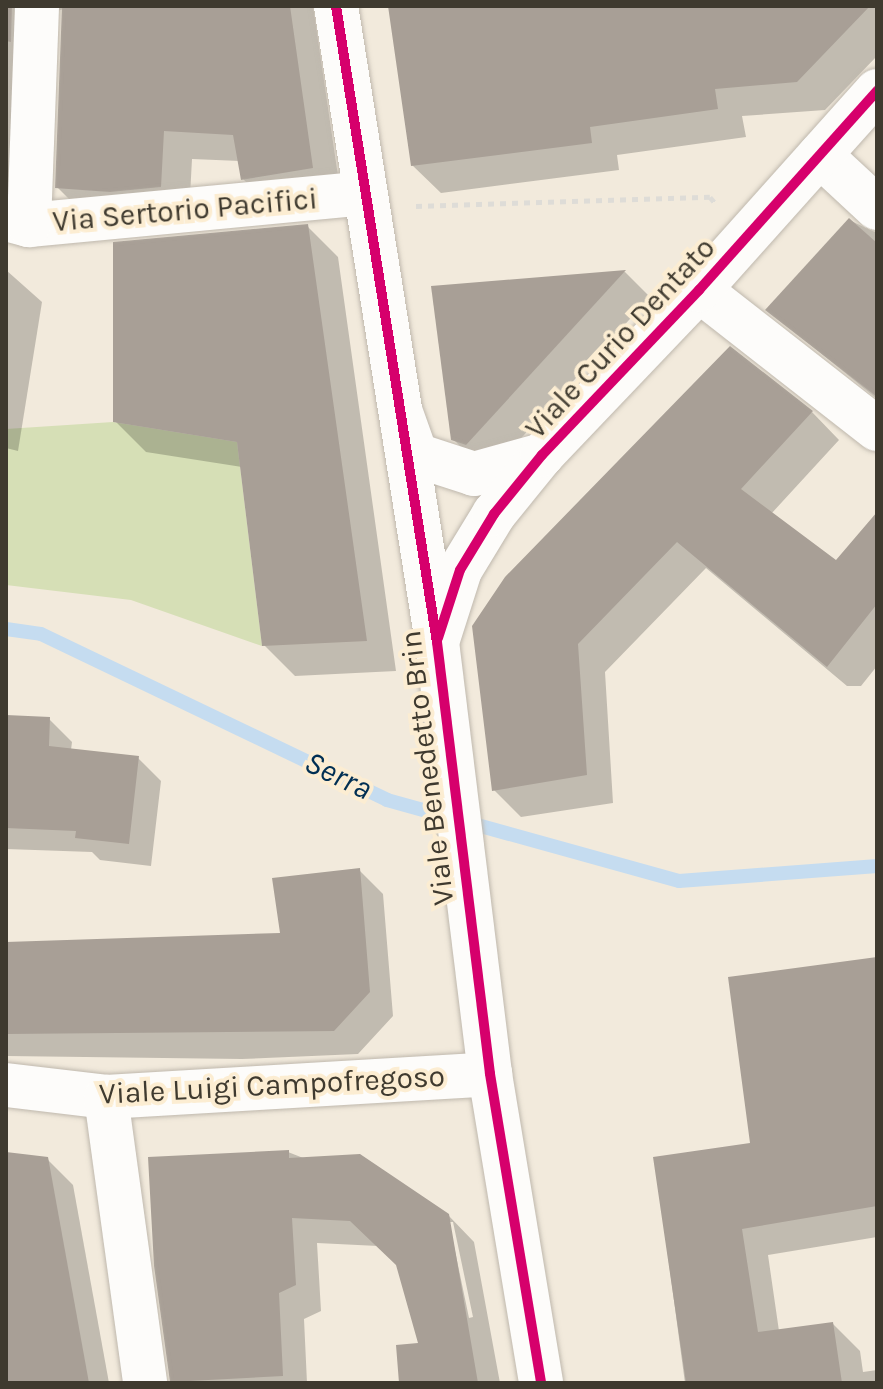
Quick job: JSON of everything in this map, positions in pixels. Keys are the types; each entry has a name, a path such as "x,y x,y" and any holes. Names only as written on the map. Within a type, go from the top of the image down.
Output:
{"street":[{"path":"18,222 37,6"},
{"name":"Viale Benedetto Brin","path":"336,6 437,642 490,1074 541,1383"},
{"name":"Viale Curio Dentato","path":"437,642 460,570 494,514 542,455 699,290 877,91"},
{"path":"820,155 877,208"},
{"name":"Via Sertorio Pacifici","path":"18,222 365,193"},
{"path":"699,290 877,429"},
{"name":"Viale Curio Dentato","path":"397,403 416,455 474,474 542,455"},
{"name":"Viale Luigi Campofregoso","path":"6,1085 106,1097 490,1074"},
{"path":"106,1097 145,1383"}],"path":[{"path":"407,206 710,197 748,235"}],"green space":[{"path":"113,422 237,442 262,646 131,600 6,585 6,429"}],"building":[{"path":"6,6 12,6 11,42 6,41"},
{"path":"62,6 290,6 313,168 241,180 233,135 164,131 161,187 110,192 55,188"},
{"path":"388,6 870,6 797,82 715,89 718,109 590,127 592,143 411,166"},
{"path":"849,218 877,243 877,397 765,310"},
{"path":"308,224 367,641 262,646 237,442 113,422 113,242"},
{"path":"626,270 466,445 451,440 431,286"},
{"path":"730,346 813,411 741,489 836,560 877,512 877,604 827,667 677,542 578,644 587,775 492,791 472,626 505,577"},
{"path":"6,715 50,717 49,746 139,756 129,844 75,838 76,831 6,828"},
{"path":"360,868 370,992 334,1031 6,1034 6,942 280,933 272,878"},
{"path":"877,957 877,1206 742,1229 758,1332 833,1322 842,1383 686,1383 653,1157 750,1143 728,977"},
{"path":"289,1150 289,1158 360,1154 449,1214 478,1383 399,1383 396,1345 418,1343 396,1265 350,1221 292,1218 296,1285 279,1293 283,1376 170,1382 154,1266 148,1157"},
{"path":"6,1152 48,1157 89,1383 6,1383"}],"waterway":[{"name":"Serra","path":"6,629 41,634 387,800 679,881 877,866"}],"cycle path":[{"path":"336,6 437,642 490,1074 541,1383"},
{"path":"438,638 460,570 494,514 542,455 699,290 877,91"}]}
